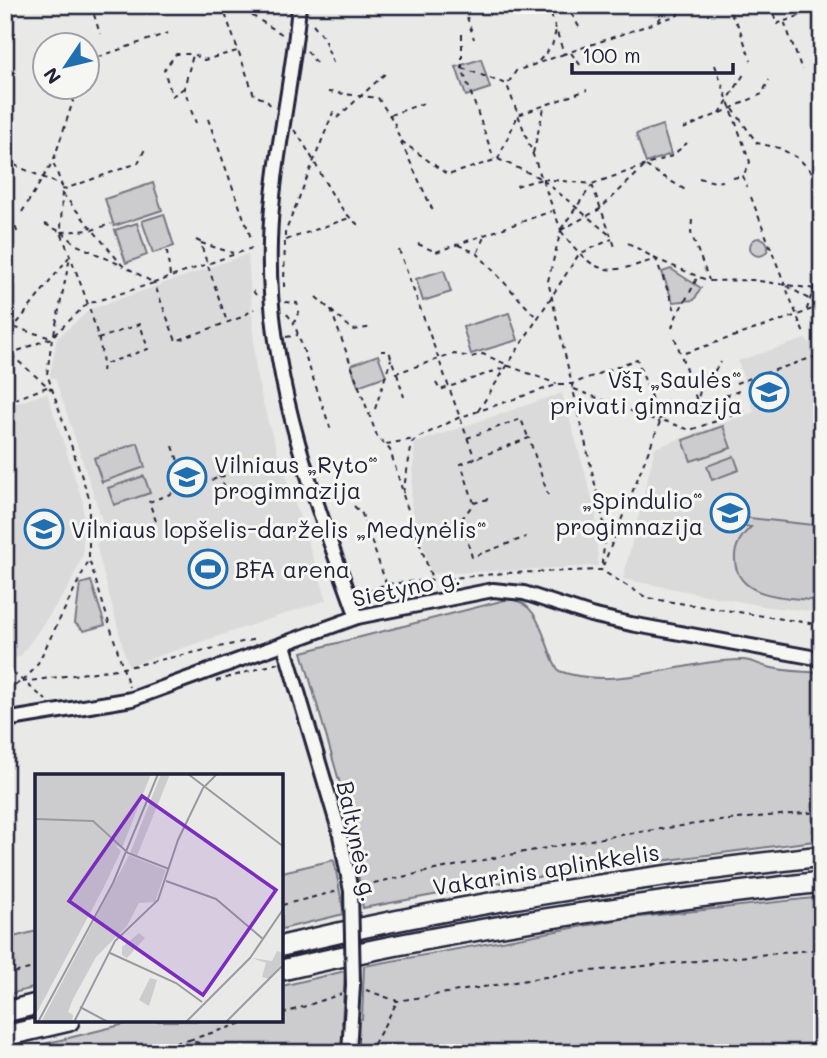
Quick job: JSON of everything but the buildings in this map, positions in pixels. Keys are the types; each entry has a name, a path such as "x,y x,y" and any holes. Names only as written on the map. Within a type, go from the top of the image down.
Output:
{"highway":[{"name":"Vakarinis aplinkkelis","path":"284,946 443,910 568,889 822,856"},
{"path":"284,970 441,935 628,905 822,882"},
{"path":"5,1012 35,1004"},
{"path":"5,1037 60,1023"}],"street":[{"path":"299,5 282,118 270,243 276,347 294,432 357,617"},
{"name":"Sietyno g.","path":"5,720 132,698 357,617 437,599 509,589 605,618 822,659"},
{"name":"Baltynės g.","path":"284,645 339,830 351,890 353,987 349,1053"}],"path":[{"path":"91,5 99,32"},
{"path":"222,5 254,95 266,100 282,118 315,159 337,203 349,218 360,226"},
{"path":"235,5 279,32"},
{"path":"541,5 538,6 541,15"},
{"path":"548,5 564,54"},
{"path":"566,5 579,27"},
{"path":"656,23 670,5"},
{"path":"675,5 678,15"},
{"path":"735,5 725,7 739,27 751,61"},
{"path":"770,5 777,24 822,8"},
{"path":"799,16 811,5"},
{"path":"507,85 516,71 684,13"},
{"path":"467,17 474,39"},
{"path":"784,21 802,70"},
{"path":"313,24 323,36 333,62"},
{"path":"537,64 552,47 556,29"},
{"path":"102,56 168,33"},
{"path":"462,34 462,68 496,160"},
{"path":"184,88 172,96 164,70 176,54 193,54 204,60 239,51"},
{"path":"309,52 319,67"},
{"path":"570,52 581,66"},
{"path":"188,100 184,88 193,54"},
{"path":"715,65 750,162 743,176 747,187"},
{"path":"462,68 507,85 561,230 579,254 607,271 618,272 656,259"},
{"path":"337,118 388,71"},
{"path":"720,113 744,74"},
{"path":"683,129 762,94 769,80"},
{"path":"496,160 518,115 587,90"},
{"path":"328,92 378,97 433,211"},
{"path":"22,212 46,179 73,102"},
{"path":"389,115 424,103"},
{"path":"532,154 544,105"},
{"path":"733,109 757,143 779,148 797,158 822,182"},
{"path":"191,110 196,122"},
{"path":"284,287 285,233 334,110"},
{"path":"208,118 251,238"},
{"path":"400,140 449,175 496,160 542,179 592,184 672,156 687,143"},
{"path":"62,192 138,163 146,147"},
{"path":"5,161 62,186"},
{"path":"52,162 62,186 61,232 98,339 104,364 102,371"},
{"path":"645,166 687,191"},
{"path":"561,230 600,209 645,166"},
{"path":"733,178 743,176"},
{"path":"699,178 723,181"},
{"path":"514,183 516,186 542,179"},
{"path":"542,179 611,238"},
{"path":"592,184 561,230 548,281 606,532 601,570"},
{"path":"592,184 615,247"},
{"path":"62,192 122,265"},
{"path":"751,197 804,334"},
{"path":"5,199 18,234"},
{"path":"418,244 436,252 553,210"},
{"path":"5,215 11,216"},
{"path":"285,240 349,218"},
{"path":"692,220 691,233 709,281"},
{"path":"45,224 77,245 154,283 176,341 254,309"},
{"path":"61,232 92,230 111,224"},
{"path":"477,253 485,234"},
{"path":"477,412 579,254 611,238"},
{"path":"196,240 235,254"},
{"path":"201,242 227,322"},
{"path":"628,243 656,259 709,281 744,280 822,290"},
{"path":"458,245 477,253 538,318"},
{"path":"10,354 53,336 87,304 252,248"},
{"path":"399,250 458,418 475,458"},
{"path":"167,251 170,277"},
{"path":"5,339 70,256"},
{"path":"70,256 47,374 89,498 89,559 132,698"},
{"path":"656,259 676,313"},
{"path":"806,312 822,263"},
{"path":"672,328 676,313 690,298 697,276"},
{"path":"786,286 821,306"},
{"path":"253,291 263,303"},
{"path":"316,297 353,330 373,327"},
{"path":"285,302 297,303 299,311 294,323"},
{"path":"685,353 821,306"},
{"path":"821,306 817,345 822,361"},
{"path":"331,310 377,436 390,450 427,572 432,579"},
{"path":"287,314 294,323 332,433"},
{"path":"98,339 140,324 148,349 104,364"},
{"path":"5,325 53,336"},
{"path":"675,338 697,401"},
{"path":"5,344 10,354 52,391"},
{"path":"381,351 389,351 404,397"},
{"path":"396,373 454,354 471,357 483,354 559,384"},
{"path":"736,383 820,355"},
{"path":"375,410 391,358"},
{"path":"385,444 416,439 458,418 559,384 572,384 637,359 659,421 601,570"},
{"path":"695,407 699,391 721,362"},
{"path":"436,383 440,390 509,366"},
{"path":"5,403 48,387"},
{"path":"573,388 690,430 746,411"},
{"path":"659,421 739,391"},
{"path":"467,439 522,419 548,495"},
{"path":"474,503 461,464 528,438"},
{"path":"403,493 412,443 416,439"},
{"path":"173,446 187,488"},
{"path":"156,521 149,502 245,467"},
{"path":"214,471 221,477 229,497"},
{"path":"488,499 474,503 460,520 472,557 526,537"},
{"path":"354,506 362,514 386,584"},
{"path":"22,682 36,667 89,559"},
{"path":"351,600 386,584 506,573 601,570 647,598 822,625"},
{"path":"5,688 22,682 123,668 256,639"},
{"path":"5,666 50,703"},
{"path":"284,905 476,861 741,817 822,813"},
{"path":"284,1013 353,987 397,1001 570,973 822,949"},
{"path":"5,975 35,968"},
{"path":"369,1053 397,1001"},
{"path":"126,1053 188,1040 243,1023"},
{"path":"188,1040 238,1053"}],"shaded area":[{"path":"481,59 490,88 466,96 456,67"},
{"path":"662,125 671,154 646,163 636,134"},
{"path":"153,183 162,210 114,226 105,199"},
{"path":"164,214 174,246 153,253 142,221"},
{"path":"137,223 147,255 126,263 115,230"},
{"path":"759,238 765,241 768,247 765,253 759,256 753,253 750,247 753,241"},
{"name":"Vilniaus „Ryto“ progimnazija","path":"248,254 256,374 268,422 327,600 128,666 96,545 106,532 55,378 50,375 57,338 91,309"},
{"path":"671,269 701,288 694,300 673,302 662,272"},
{"path":"444,270 451,292 423,301 416,279"},
{"path":"509,313 518,340 471,354 463,327"},
{"name":"„Spindulio“ progimnazija","path":"805,339 814,346 822,344 822,612 768,607 623,579 655,448 754,412 738,361"},
{"path":"378,355 386,376 358,386 351,365"},
{"name":"Vilniaus lopšelis-darželis „Medynėlis“","path":"47,393 83,502 83,555 69,587 20,657 5,659 5,407"},
{"path":"562,393 596,511 598,566 431,574 411,504 415,443"},
{"path":"723,426 731,448 691,461 683,440"},
{"path":"138,443 145,467 102,482 94,458"},
{"path":"734,456 739,470 712,480 707,466"},
{"path":"144,476 150,493 114,505 108,488"},
{"path":"741,517 822,526 822,601 768,594 745,583 738,573 735,555 739,542 751,527 740,525"},
{"path":"91,581 105,625 84,631 75,623 80,584"},
{"path":"509,599 529,608 536,617 559,671 581,677 627,677 719,661 742,660 781,670 822,673 822,840 515,880 363,908 350,819 302,652"},
{"path":"334,860 344,914 284,929 284,872"},
{"path":"822,897 822,1053 8,1053 129,1023 284,1023 284,986 345,971 342,1023 362,1019 364,966 622,919"},
{"path":"35,932 35,988 5,995 5,939"}],"place":[{"name":"VšĮ „Saulės“ privati gimnazija","path":"769,392"},
{"name":"Vilniaus „Ryto“ progimnazija","path":"187,477"},
{"name":"„Spindulio“ progimnazija","path":"730,513"},
{"name":"Vilniaus lopšelis-darželis „Medynėlis“","path":"44,529"},
{"name":"BFA arena","path":"208,569"}]}
